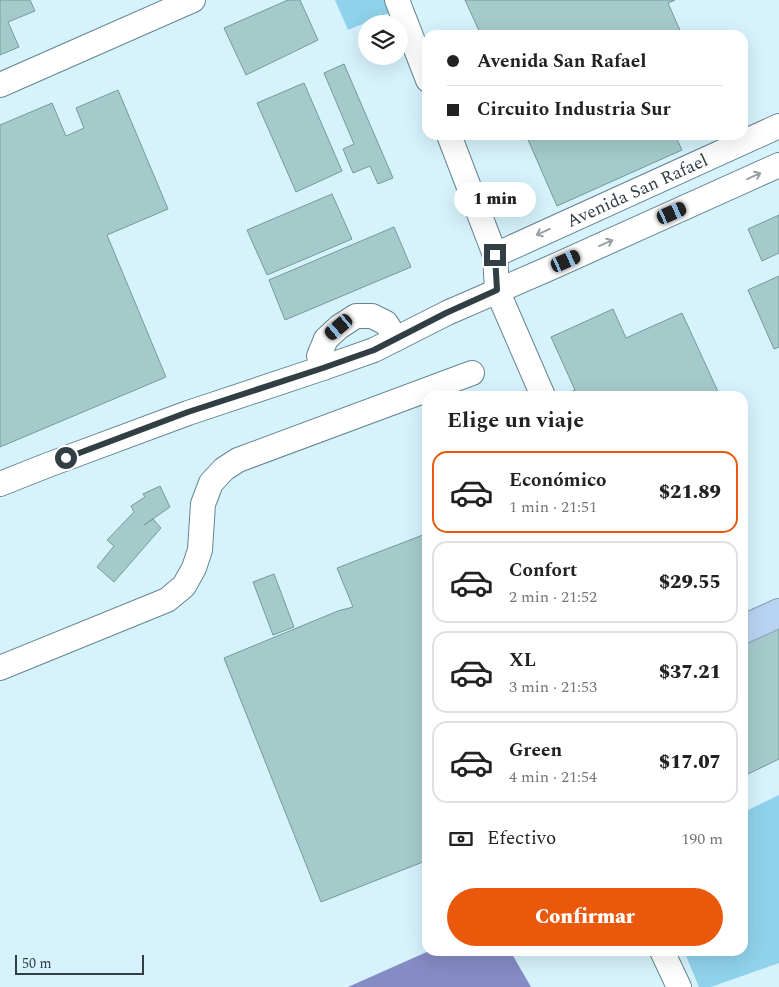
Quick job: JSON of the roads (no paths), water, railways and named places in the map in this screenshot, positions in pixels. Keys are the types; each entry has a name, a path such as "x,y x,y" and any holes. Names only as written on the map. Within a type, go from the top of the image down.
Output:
{"highway":[{"path":"748,627 779,613"}],"street":[{"path":"0,84 193,0"},
{"path":"396,0 422,65"},
{"name":"Avenida San Rafael","path":"495,255 779,126"},
{"path":"451,140 495,255 497,290 541,391"},
{"name":"Avenida San Rafael","path":"0,484 188,412 374,350 446,313 779,165"},
{"path":"323,368 320,356 326,338 356,316 372,316 386,323 396,339"},
{"path":"424,391 472,373"},
{"path":"0,668 167,600 184,586 194,568 200,550 203,504 211,484 224,469 238,460 422,392"},
{"path":"664,956 679,987"}]}
